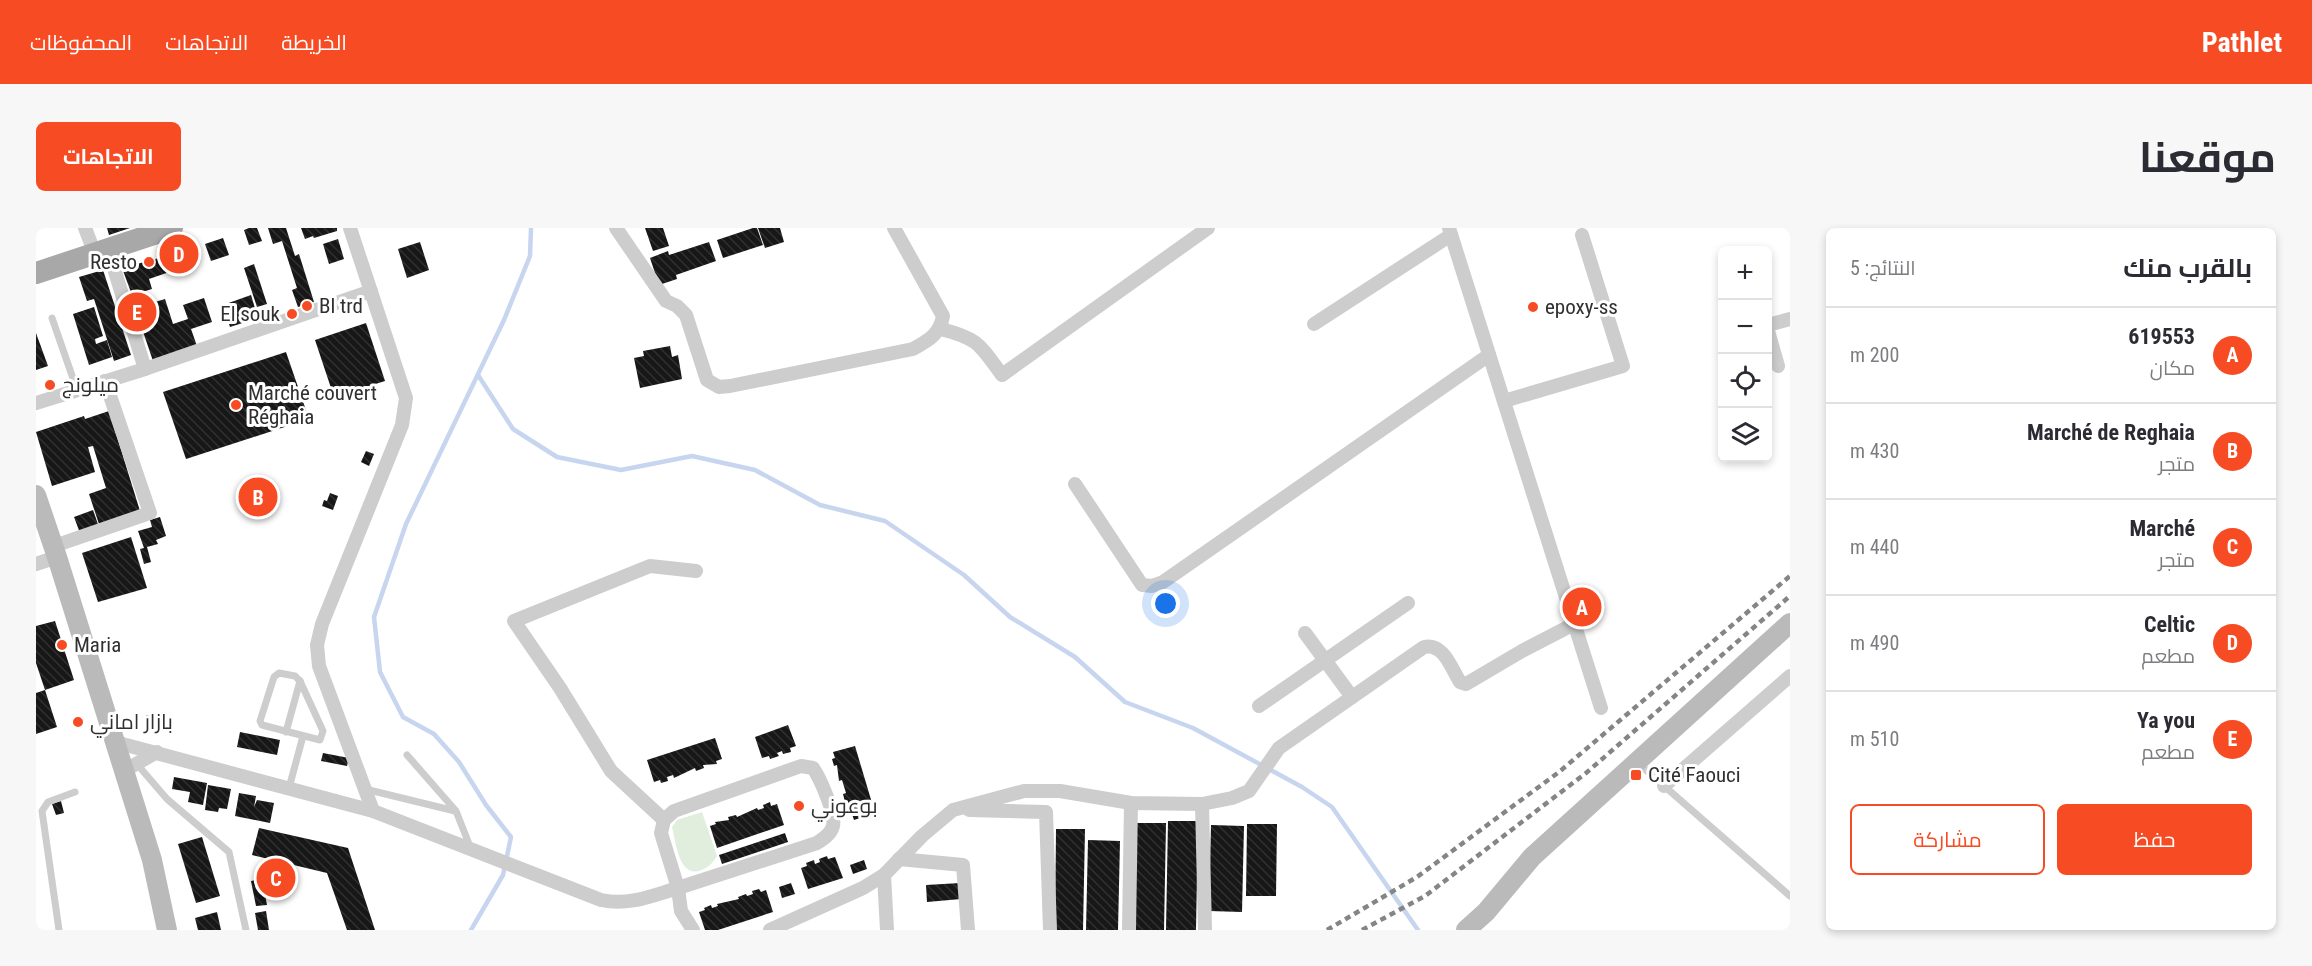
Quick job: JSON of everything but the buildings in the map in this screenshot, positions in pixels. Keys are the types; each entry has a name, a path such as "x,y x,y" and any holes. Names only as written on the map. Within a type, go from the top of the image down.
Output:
{"main road":[{"path":"36,273 172,228"},
{"path":"36,495 115,742 131,771 167,930"},
{"path":"1466,930 1486,912 1532,857 1790,623"}],"street":[{"path":"85,228 102,251 145,369"},
{"path":"350,228 405,389 406,408 402,425 322,624 317,645 319,666 373,811"},
{"path":"616,228 666,301 677,306 686,315 707,380 719,387 914,349 928,341 941,328 943,316 894,228"},
{"path":"941,328 968,336 979,344 1002,375 1208,228"},
{"path":"1314,324 1450,231 1601,708"},
{"path":"1504,401 1623,366 1582,234"},
{"path":"36,403 145,369 371,291"},
{"path":"1772,324 1790,319"},
{"path":"1772,347 1778,366"},
{"path":"1075,484 1142,585 1152,586 1163,582 1489,355"},
{"path":"36,564 56,552 150,513 105,381"},
{"path":"664,820 611,771 560,688 514,621 650,566 696,571"},
{"path":"1259,706 1408,603"},
{"path":"770,930 852,893 884,875 922,836 952,810 1024,791 1060,791 1131,803 1202,804 1232,798 1249,791 1279,748 1424,646 1433,645 1439,648 1460,682 1466,684 1574,624"},
{"path":"1305,633 1352,697"},
{"path":"1664,786 1790,676"},
{"path":"115,742 373,811 601,900 615,903 640,900 678,888 817,843 827,835 833,825 819,777 813,768 801,765 674,811 664,820 661,833 678,888 681,911 693,930"},
{"path":"131,771 157,752"},
{"path":"1129,930 1131,803"},
{"path":"1202,804 1205,930"},
{"path":"952,810 1046,812 1050,930"},
{"path":"899,859 963,865 968,930"},
{"path":"884,875 887,930"}],"lane":[{"path":"52,318 77,390"},
{"path":"276,674 295,676 300,681 323,731 320,740 286,732 262,725 259,718 276,674"},
{"path":"286,732 300,681"},
{"path":"289,788 303,736"},
{"path":"407,755 456,811 471,849"},
{"path":"1637,763 1790,896"},
{"path":"131,771 229,852 246,930"},
{"path":"365,789 456,811"},
{"path":"59,930 42,811 47,804 59,796 75,792"},
{"path":"36,806 47,804"}],"green space":[{"path":"702,812 717,856 705,869 692,871 682,863 672,827 677,820"}],"waterway":[{"path":"471,930 503,875 511,837 486,805 459,762 434,734 403,717 380,672 374,617 406,524 504,320 530,256 531,228"},
{"path":"478,375 513,429 557,457 621,470 692,456 755,470 820,505 885,521 964,575 1010,617 1075,657 1125,702 1193,728 1302,787 1332,807 1418,930"}],"railway":[{"path":"1327,930 1417,877 1559,772 1790,576"},
{"path":"1362,930 1425,896 1586,773 1790,596"}],"place":[{"name":"Celtic","path":"179,254"},
{"name":"Resto","path":"149,262"},
{"name":"Bl trd","path":"307,306"},
{"name":"epoxy-ss","path":"1533,307"},
{"name":"Ya you","path":"137,312"},
{"name":"El souk","path":"292,314"},
{"name":"ميلونج","path":"50,385"},
{"name":"Marché couvert Réghaia","path":"236,405"},
{"name":"Marché de Reghaia","path":"258,497"},
{"name":"619553","path":"1582,607"},
{"name":"Maria","path":"62,645"},
{"name":"بازار اماني","path":"78,722"},
{"name":"Cité Faouci","path":"1636,775"},
{"name":"بوعوني","path":"799,806"},
{"name":"Marché","path":"276,878"}]}
